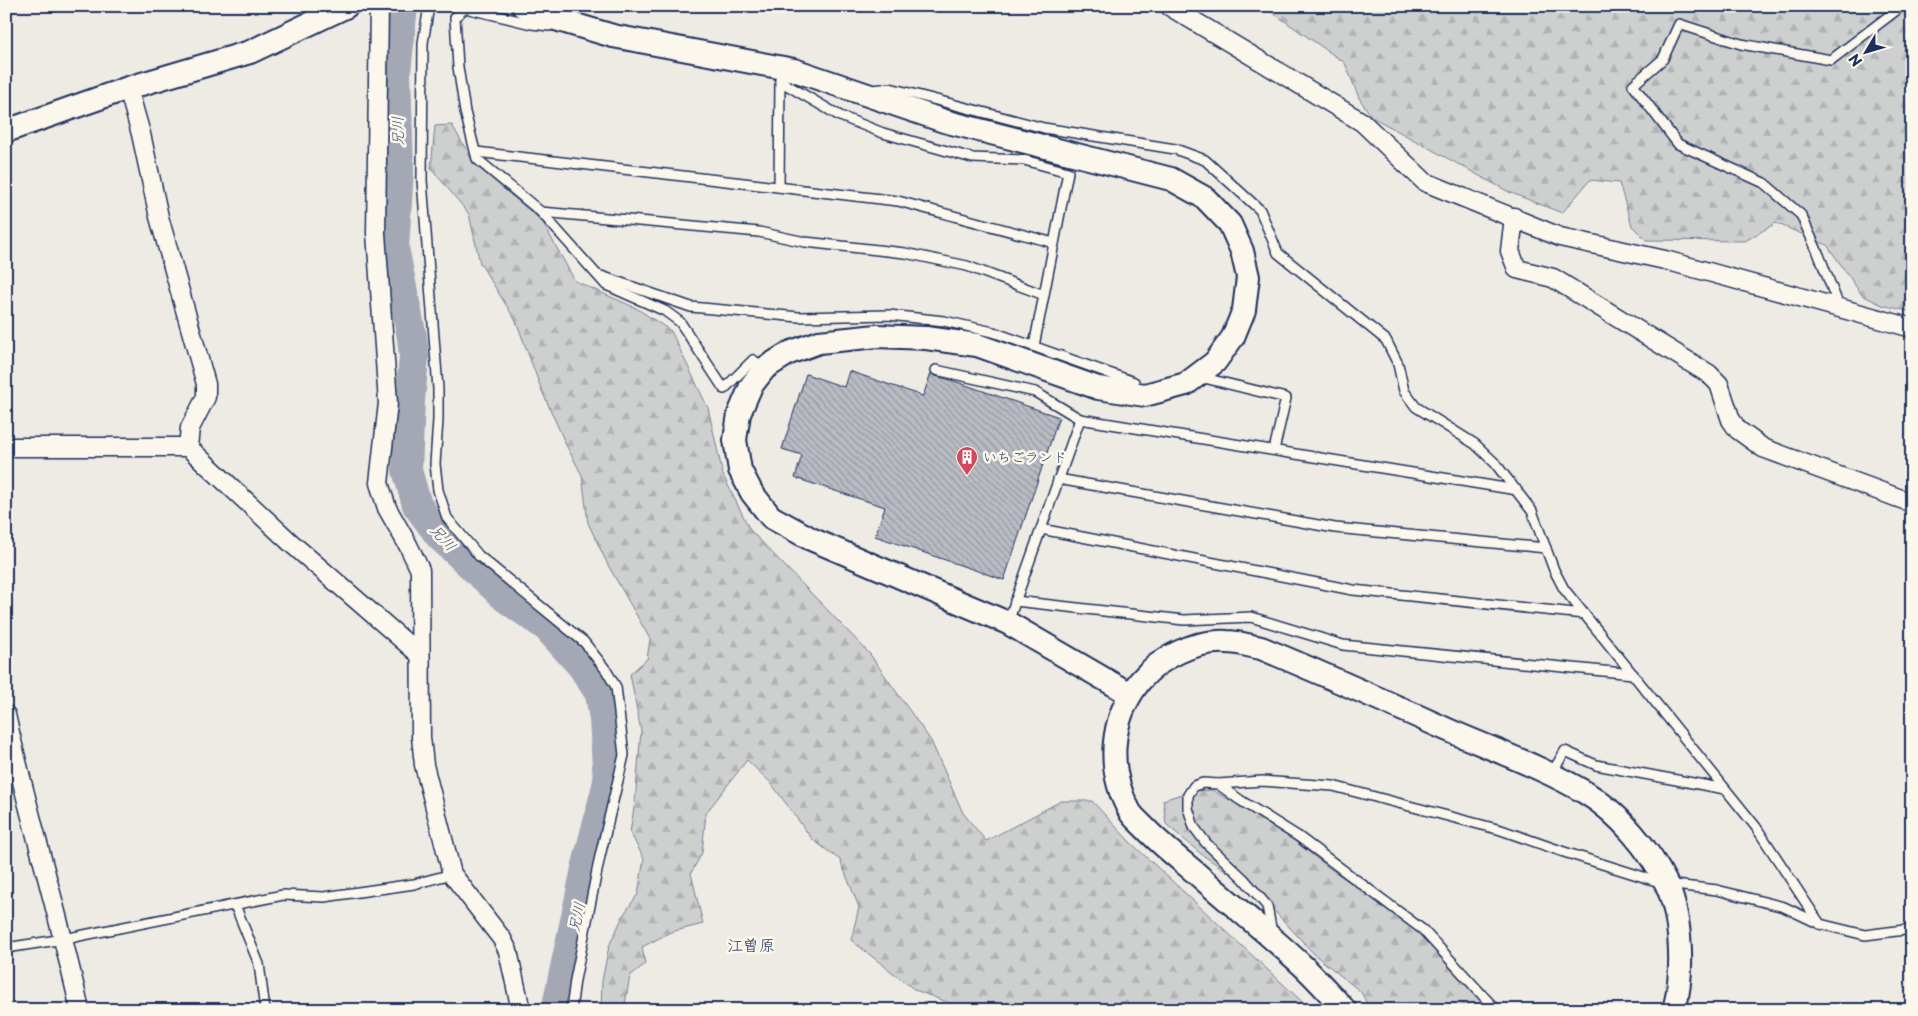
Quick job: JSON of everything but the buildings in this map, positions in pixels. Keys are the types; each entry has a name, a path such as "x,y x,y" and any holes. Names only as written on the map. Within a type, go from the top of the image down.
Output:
{"street":[{"path":"6,131 128,88 250,52 347,6"},
{"path":"379,6 376,233 388,403 379,483 387,508 420,570 420,655 424,765 452,874 502,939 508,951 521,1010"},
{"path":"523,6 552,18 613,36 859,91 1036,154 1171,179 1204,198 1230,224 1242,251 1248,277 1244,310 1233,337 1215,362 1186,384 1145,395 1098,388 976,345 926,338 877,336 819,342 789,352 765,368 751,386 739,414 735,440 740,470 752,493 771,517 811,539 1008,622 1130,694"},
{"path":"1169,6 1362,122 1425,182 1514,217 1560,238 1665,260 1912,328"},
{"path":"128,88 141,134 159,217 206,384 206,397 190,428 188,447"},
{"path":"1514,217 1510,251 1517,269 1552,278 1709,374 1719,384 1731,420 1738,430 1763,448 1912,503"},
{"path":"6,447 188,447 291,543 420,655"},
{"path":"1345,1010 1303,966 1158,842 1131,814 1118,786 1114,764 1114,743 1118,722 1130,694 1148,672 1166,659 1190,647 1212,642 1228,642 1261,648 1551,776 1587,794 1636,836 1666,884 1675,914 1679,942 1677,1000 1674,1010"},
{"path":"6,715 16,762 64,939 80,1010"}],"lane":[{"path":"429,6 423,42 422,180 438,389 435,464 438,490 447,518 479,556 584,642 606,670 616,687 624,755 596,875 575,980 571,1010"},
{"path":"1840,309 1801,215 1764,183 1678,144 1633,85 1663,59 1679,24 1741,44 1831,60 1902,6"},
{"path":"613,36 610,40 465,8 455,17 458,68 465,112 477,159 540,212 606,285 665,311 680,322 724,389 753,360 765,368"},
{"path":"781,74 840,116 883,133 972,158 1024,160 1036,154 1068,172 1034,346"},
{"path":"779,187 781,74"},
{"path":"859,91 890,88 1044,128 1175,149 1205,160 1260,210 1278,253 1386,340 1398,364 1404,390 1416,407 1475,444 1495,463 1517,490 1532,510 1554,570 1564,589 1756,827 1820,924"},
{"path":"476,152 898,201 1054,243"},
{"path":"540,212 759,232 805,242 905,253 967,266 1044,295"},
{"path":"597,275 691,307 798,317 889,315 944,321 993,332 1134,382 1134,393"},
{"path":"936,370 1035,392 1080,419 1517,490"},
{"path":"1197,376 1286,398 1274,450"},
{"path":"1008,622 1080,419"},
{"path":"1058,479 1335,528 1546,548"},
{"path":"1041,528 1353,590 1584,614"},
{"path":"1015,601 1184,620 1250,617 1343,645 1633,674"},
{"path":"1551,776 1565,751 1596,765 1725,789"},
{"path":"1273,940 1267,906 1244,879 1206,843 1194,827 1188,808 1188,795 1194,786 1203,783 1218,784 1262,781 1333,786 1501,830 1666,884 1717,890 1784,907 1820,924 1865,935 1912,929"},
{"path":"1218,784 1300,837 1423,930 1496,1010"},
{"path":"6,948 64,939 283,895 333,895 414,884 452,874"},
{"path":"235,905 259,964 265,1010"}],"green space":[{"path":"1263,6 1912,6 1912,312 1882,305 1862,295 1827,245 1776,223 1745,241 1646,240 1632,226 1619,183 1590,180 1562,213 1509,192 1372,117 1359,98 1345,63"},
{"path":"452,125 475,165 542,221 575,281 636,308 671,331 708,408 723,475 750,530 869,653 931,741 963,813 986,841 1061,801 1092,801 1130,842 1311,1010 1134,1010 1127,1001 1093,1010 969,1010 915,990 851,940 859,907 840,860 812,839 771,783 747,760 706,813 702,853 691,873 703,924 671,932 642,947 645,964 630,976 624,1010 601,1010 602,981 609,946 624,914 638,894 644,859 630,832 635,802 641,731 630,674 647,659 650,639 608,565 588,523 582,475 567,447 542,391 516,321 480,263 469,214 431,168 435,126"},
{"path":"1212,790 1275,826 1332,870 1397,913 1421,934 1493,1010 1370,1010 1361,992 1315,955 1256,891 1201,854 1166,824 1163,800 1191,791"}],"waterway":[{"name":"兄川","path":"403,6 396,72 399,170 394,248 412,337 414,357 407,470 417,505 440,536 506,598 547,627 582,666 600,694 604,719 608,782 586,869 556,1010"}],"place":[{"name":"いちごランド","path":"967,476"}],"district":[{"name":"江曽原","path":"751,945"}]}
